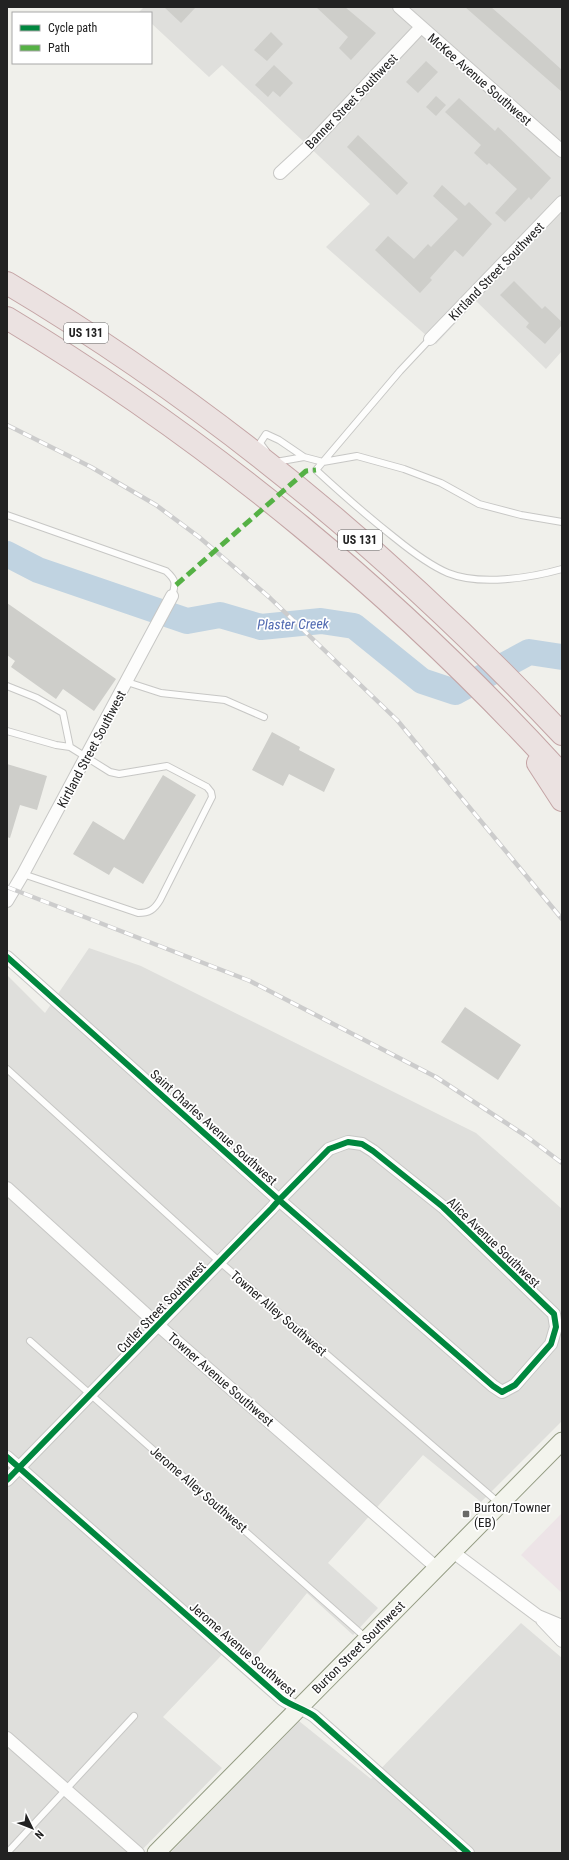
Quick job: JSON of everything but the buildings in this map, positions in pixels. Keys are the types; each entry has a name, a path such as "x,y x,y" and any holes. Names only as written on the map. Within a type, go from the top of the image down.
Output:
{"highway":[{"name":"US 131","path":"7,283 43,304 164,386 254,454 370,549 462,632 562,734"},
{"name":"US 131","path":"7,318 46,342 146,409 235,475 332,553 417,628 508,716 562,775"},
{"path":"540,711 562,722"},
{"path":"508,716 562,800"}],"main road":[{"name":"Burton Street Southwest","path":"156,1853 297,1708 562,1442"}],"street":[{"name":"McKee Avenue Southwest","path":"399,7 562,151"},
{"name":"Banner Street Southwest","path":"280,173 306,149 421,27"},
{"name":"Kirtland Street Southwest","path":"430,339 562,202"},
{"name":"Kirtland Street Southwest","path":"7,900 23,874 86,758 172,596"},
{"name":"Saint Charles Avenue Southwest","path":"7,956 279,1200 493,1386 502,1392 515,1385 536,1363"},
{"name":"Alice Avenue Southwest","path":"329,1148 348,1142 362,1144 373,1151 443,1207 554,1314 556,1327 551,1344 536,1363"},
{"name":"Cutler Street Southwest","path":"7,1480 159,1326 329,1148"},
{"name":"Towner Avenue Southwest","path":"7,1188 159,1326 437,1568"},
{"name":"Jerome Avenue Southwest","path":"7,1457 282,1699 297,1708 307,1711 316,1718 468,1853"},
{"path":"453,1552 538,1616 562,1641"},
{"path":"538,1616 562,1626"},
{"path":"7,1738 138,1853"}],"lane":[{"path":"430,339 400,371 316,470 353,505 418,556 449,573 480,580 530,577 562,569"},
{"path":"304,457 274,462 260,442 266,434 279,440 304,457 323,462 357,456 404,469 441,483 480,504 521,516 562,522"},
{"path":"7,515 166,571 173,577 176,586 172,596"},
{"path":"127,682 161,693 225,700 264,717"},
{"path":"7,686 37,698 63,713 70,747"},
{"path":"7,731 56,745 70,747 110,772 119,774 167,766 207,787 212,792 211,802 160,900 155,909 147,913 138,913 23,874"},
{"name":"Towner Alley Southwest","path":"7,1069 220,1262 500,1504"},
{"name":"Jerome Alley Southwest","path":"30,1341 367,1638"},
{"path":"7,1853 134,1716"}],"shaded area":[{"path":"144,7 562,7 562,351 546,369 476,301 436,344 326,247 370,204 222,65 209,77 152,24 152,12 139,12"},
{"path":"89,948 141,966 476,1133 562,1209 562,1421 481,1502 423,1455 328,1563 378,1608 353,1635 307,1593 254,1658 234,1642 163,1717 222,1768 139,1853 7,1853 7,975 45,1013"},
{"path":"562,1513 562,1593 521,1555"},
{"path":"521,1623 562,1658 562,1853 170,1853 299,1721 371,1779"}],"waterway":[{"name":"Plaster Creek","path":"7,554 38,570 187,621 220,615 261,627 321,621 354,626 422,681 455,692 529,652 562,657"}],"railway":[{"path":"7,425 91,467 156,505 199,537 269,597 397,720 562,919"},
{"path":"7,887 250,981 436,1077 526,1136 562,1163"}],"marked path":[{"path":"176,585 306,471 316,470"}],"cycle path":[{"path":"7,957 279,1200 493,1386 502,1392 515,1385 551,1344 556,1327 554,1314 443,1207 373,1151 362,1144 348,1142 329,1149 279,1200 272,1208 7,1480"},
{"path":"7,1457 282,1699 314,1716 468,1853"}],"place":[{"name":"Burton/Towner (EB)","path":"466,1514"}]}
